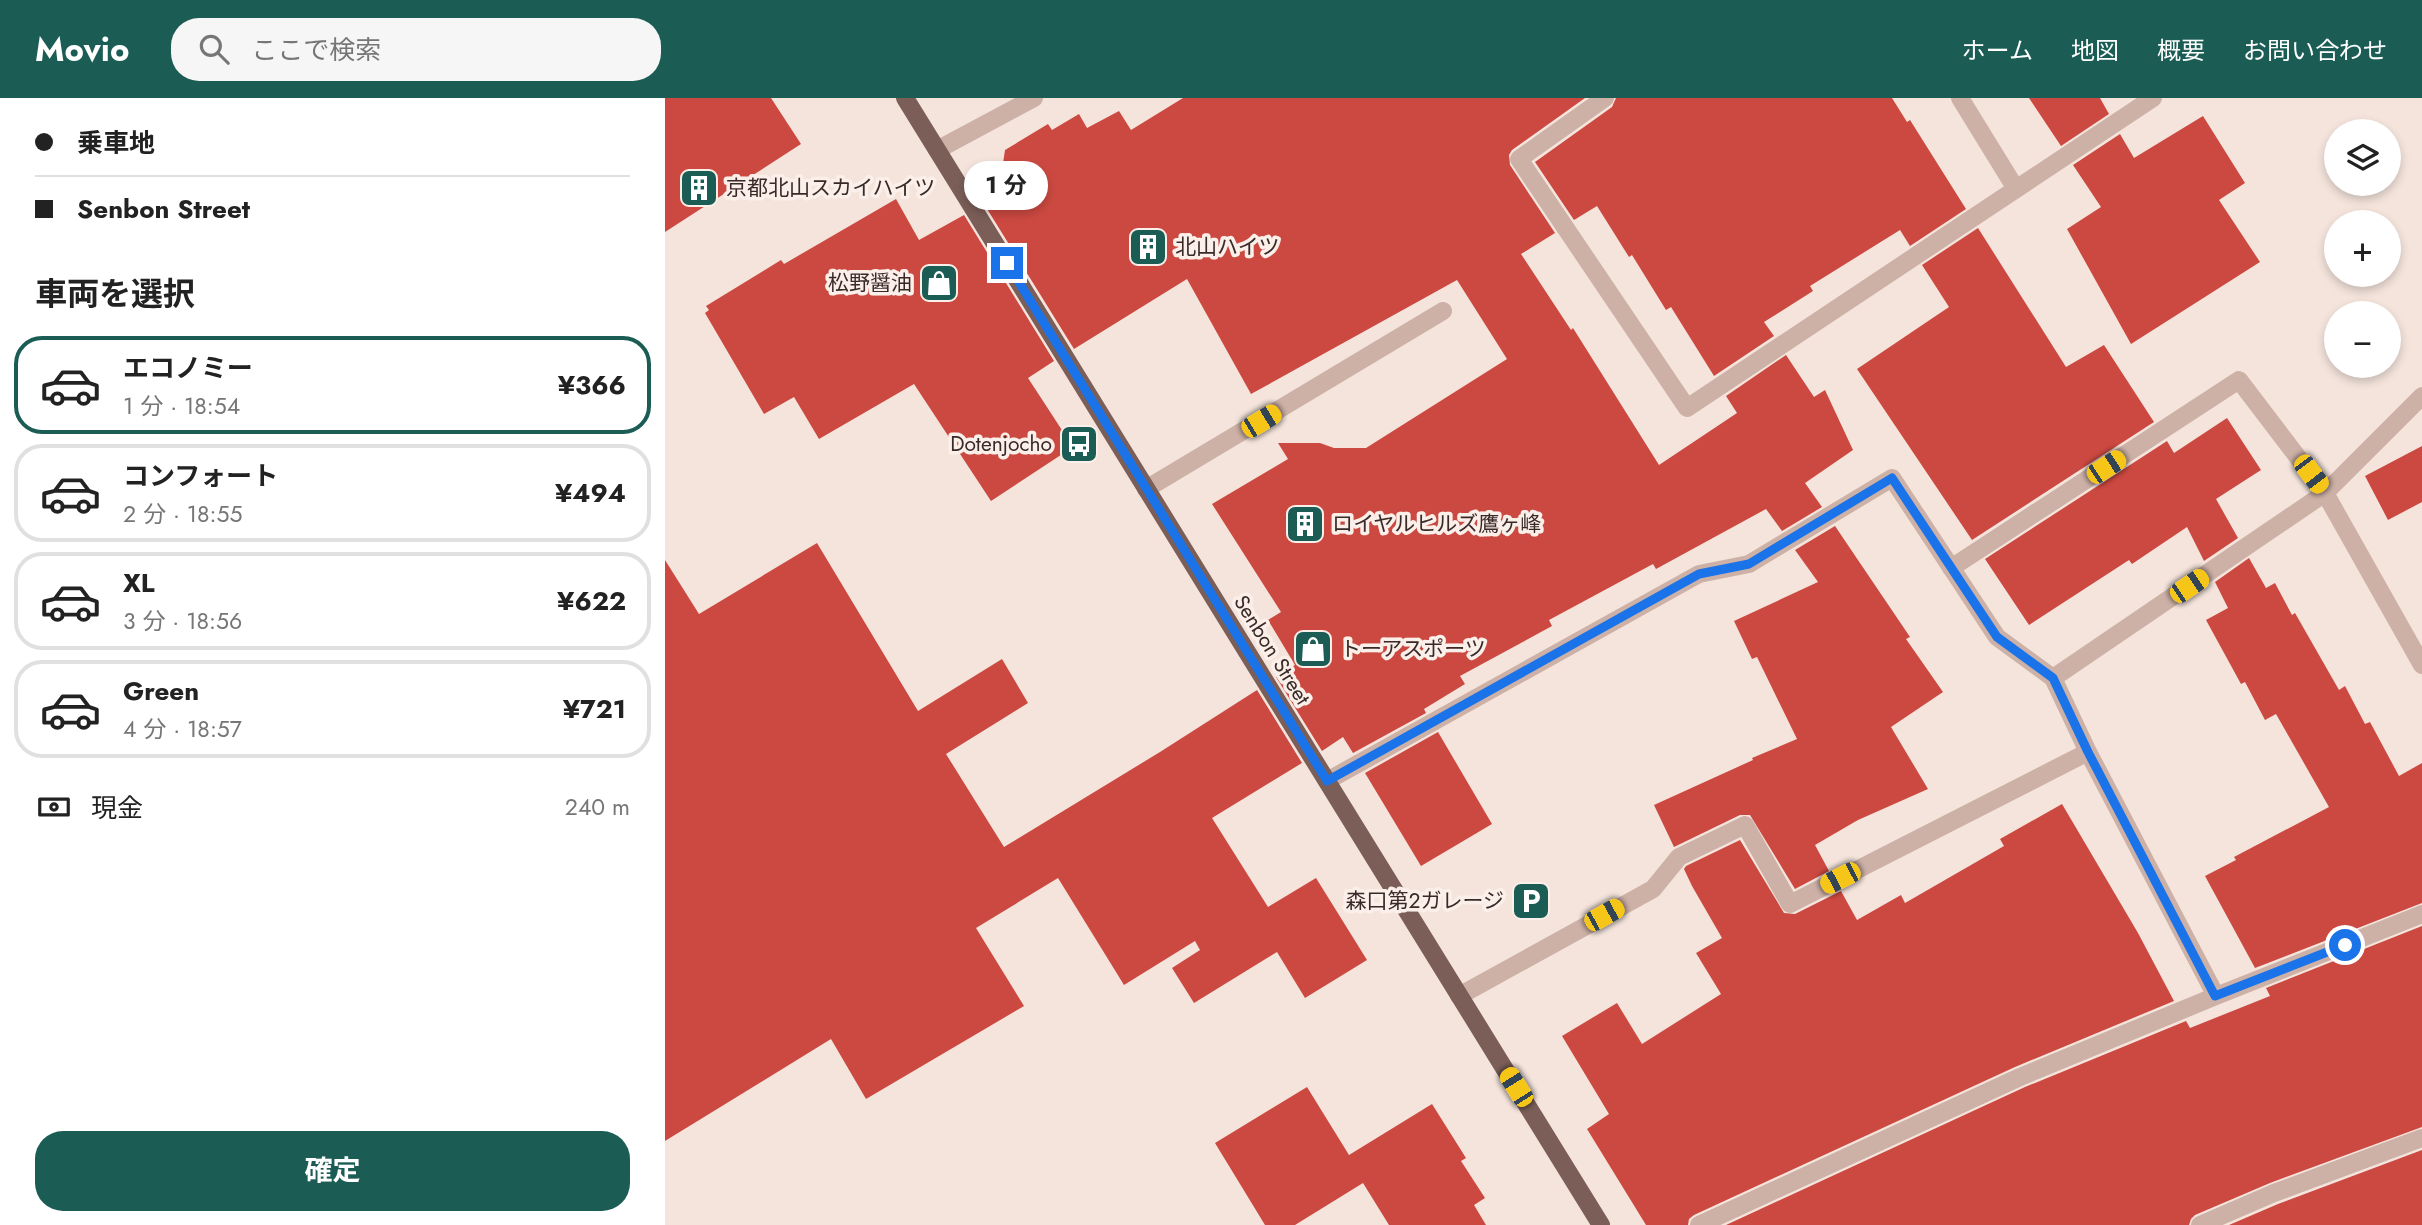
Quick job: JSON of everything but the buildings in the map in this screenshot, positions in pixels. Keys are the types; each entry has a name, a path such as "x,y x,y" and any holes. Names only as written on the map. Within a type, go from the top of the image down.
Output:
{"main road":[{"name":"Senbon Street","path":"905,98 1601,1225"}],"street":[{"path":"937,150 1034,98"},
{"path":"1605,98 1519,159 1687,408 2153,98"},
{"path":"1960,98 2016,188"},
{"path":"1146,489 1443,311"},
{"path":"1951,568 2239,380 2325,493 2422,665"},
{"path":"2053,678 2325,493 2422,396"},
{"path":"1327,781 1699,574 1749,564 1892,478 1997,637 2053,678 2088,752 2215,996"},
{"path":"1459,996 1653,889 1679,857 1745,825 1790,904 2088,752"},
{"path":"1699,1225 2020,1077 2422,914"},
{"path":"2200,1225 2274,1192 2422,1138"}],"place":[{"name":"京都北山スカイハイツ","path":"699,188"},
{"name":"北山ハイツ","path":"1148,247"},
{"name":"松野醤油","path":"939,283"},
{"name":"Dotenjocho","path":"1079,444"},
{"name":"ロイヤルヒルズ鷹ヶ峰","path":"1305,524"},
{"name":"トーアスポーツ","path":"1313,649"},
{"name":"森口第2ガレージ","path":"1531,901"}],"route":[{"path":"1007,263 1327,781 1699,574 1749,564 1892,478 1997,637 2053,678 2088,752 2215,996 2345,945"}]}
